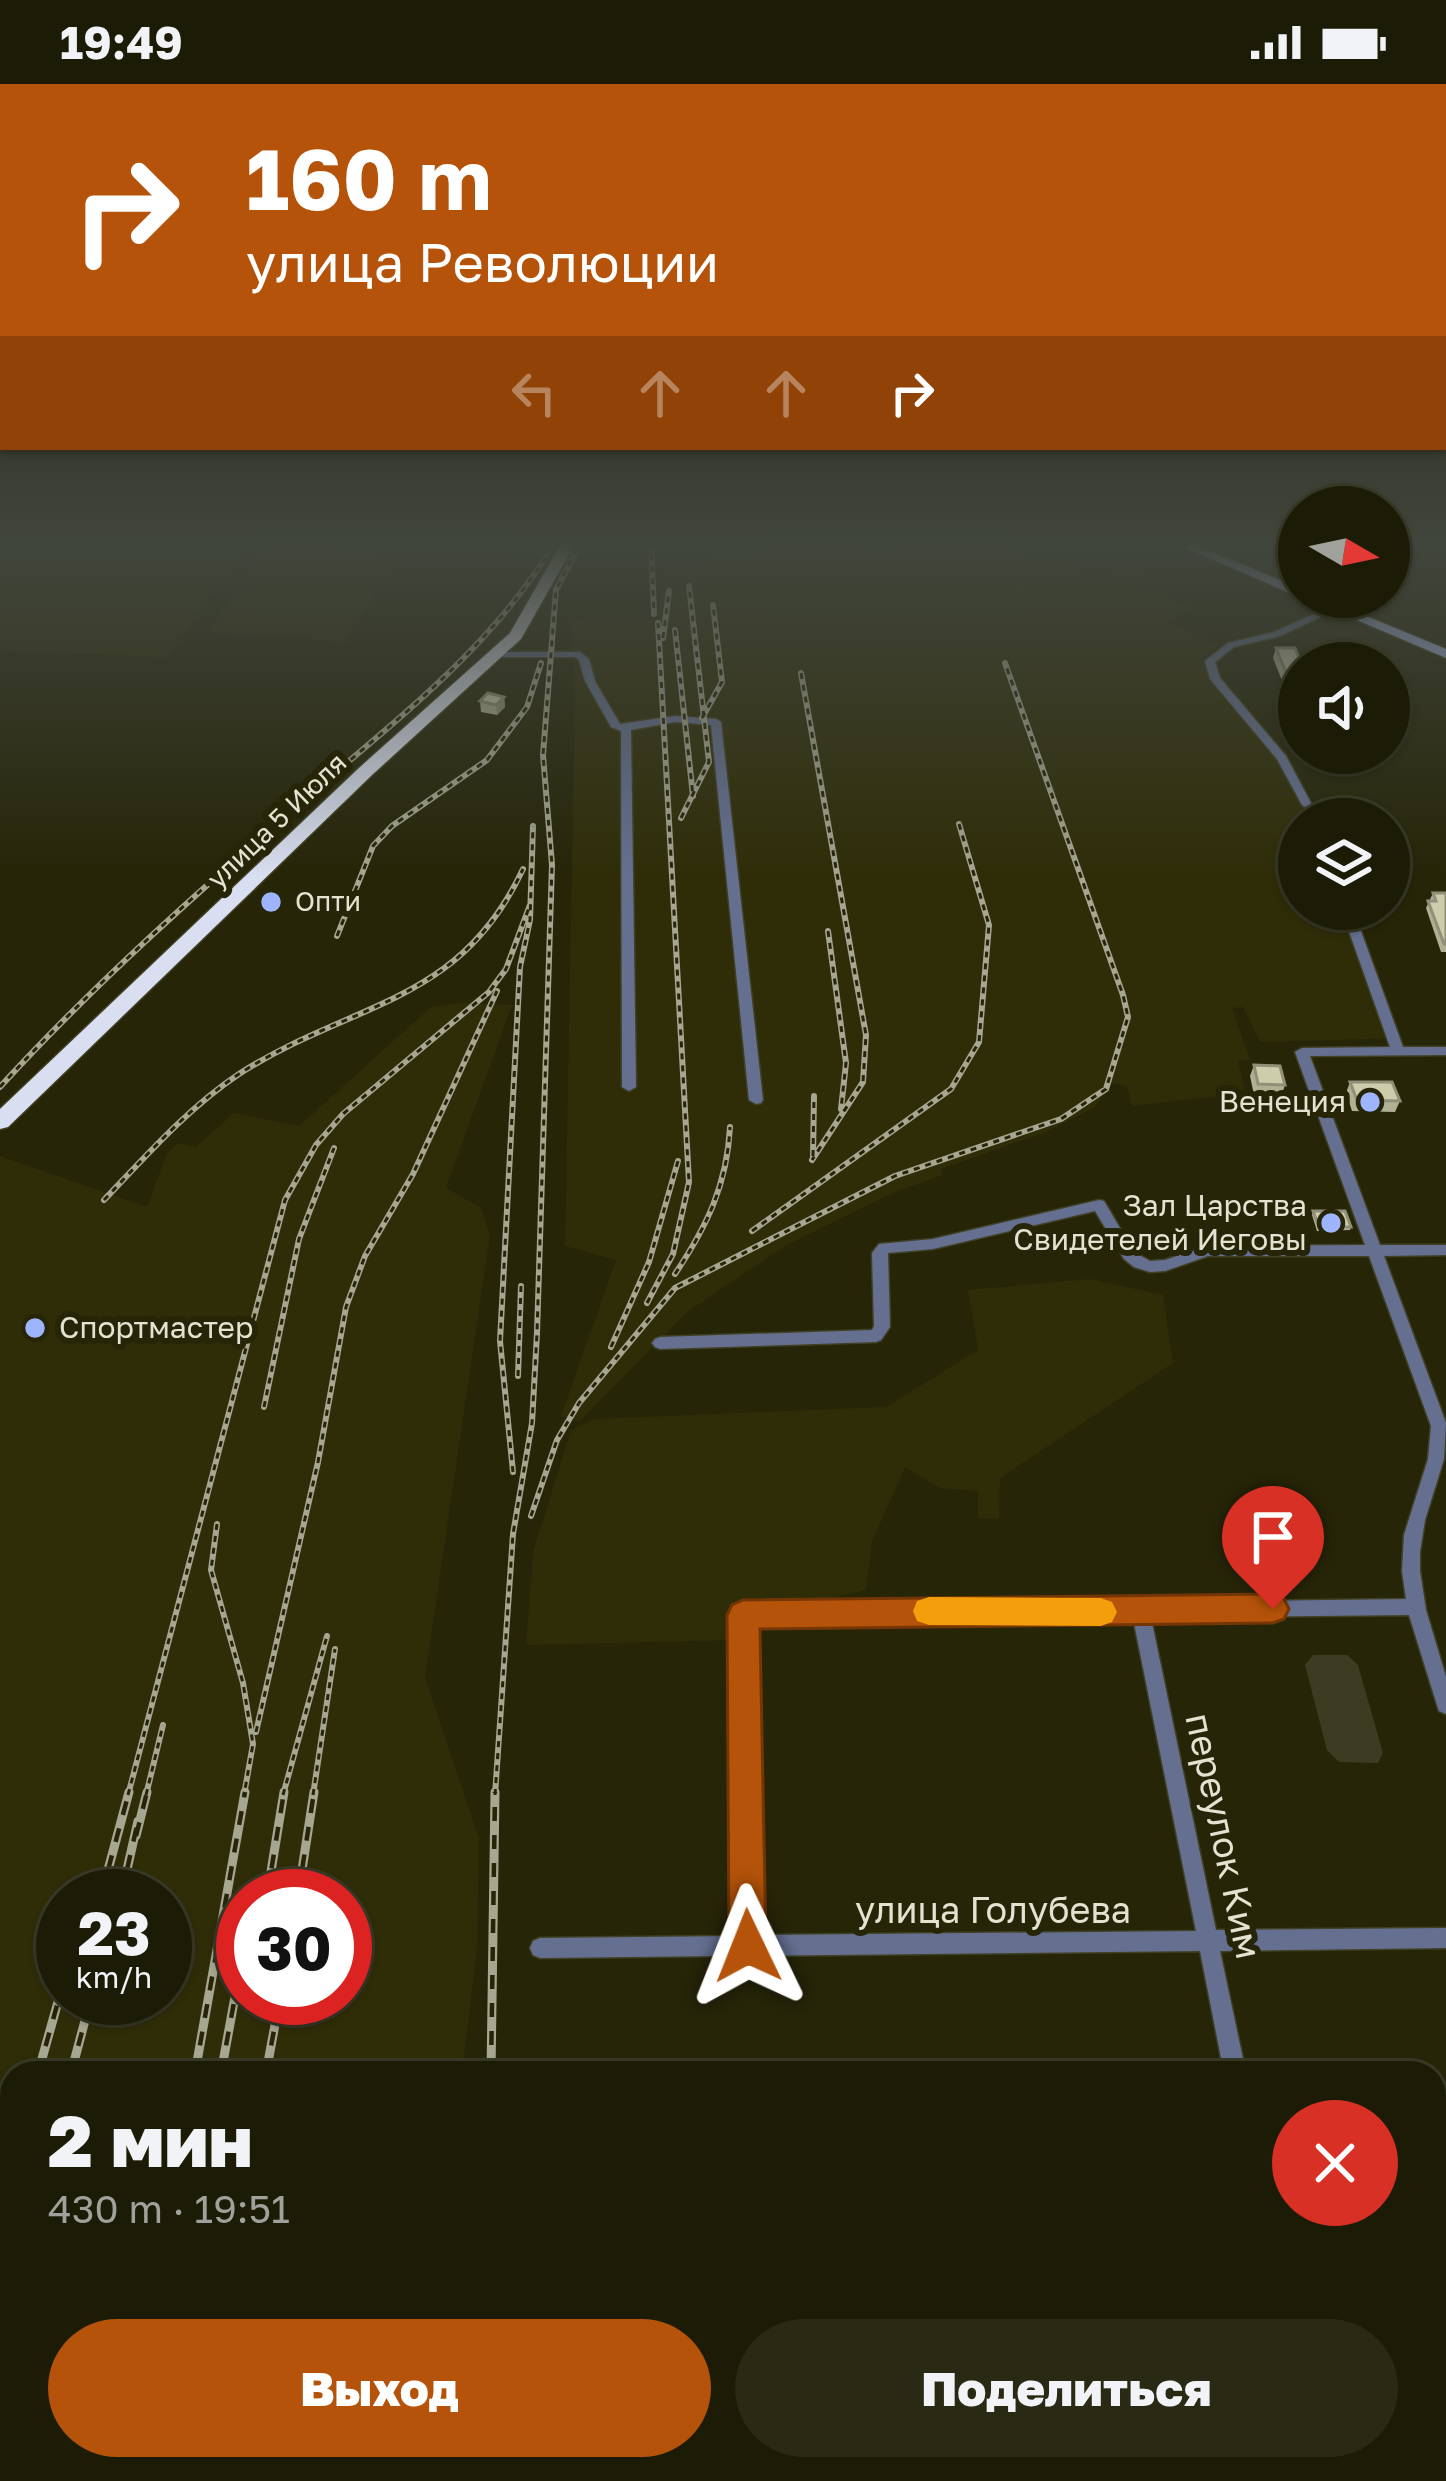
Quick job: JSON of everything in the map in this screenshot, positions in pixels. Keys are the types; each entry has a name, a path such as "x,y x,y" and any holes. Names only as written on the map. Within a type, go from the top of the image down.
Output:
{"highway":[{"name":"улица 5 Июля","path":"0,1122 366,771 497,655"}],"street":[{"path":"497,655 577,654 584,659 616,727 676,719 716,722 756,1100"},
{"path":"1219,654 1210,661 1215,679 1295,776 1304,798"},
{"path":"626,728 629,1087"},
{"path":"1355,930 1398,1050"},
{"path":"1446,1051 1302,1052 1376,1251 1438,1396 1441,1454 1420,1508 1411,1552 1416,1607 1446,1705"},
{"path":"660,1342 876,1336 882,1327 879,1253 891,1246 933,1244 1066,1209 1099,1205 1126,1256 1147,1266 1181,1264 1207,1252 1446,1250"},
{"path":"748,1946 743,1615 1416,1607"},
{"name":"переулок Ким","path":"1141,1613 1233,2061"},
{"name":"улица Голубева","path":"540,1948 1446,1938"}],"shaded area":[{"path":"80,654 170,654 168,657"},
{"path":"572,654 1208,654 1201,659 1226,701 1275,757 1278,774 1285,774 1299,798 1278,798 1278,930 1352,930 1402,1038 1260,1042 1243,1007 1232,1008 1250,1060 1238,1061 1245,1093 1132,1106 1127,1086 1113,1083 1095,1107 1046,1132 941,1169 943,1175 897,1191 787,1245 687,1312 580,1421 561,1416 616,1260 565,1246"},
{"path":"512,1005 446,1188 481,1208 490,1235 425,1678 479,1838 477,1950 463,2061 0,2061 0,1156 147,1207 167,1153 179,1143 196,1147 234,1113 299,1126 431,1007"},
{"path":"1090,1279 1163,1295 1173,1363 1000,1478 999,1519 978,1518 978,1491 940,1488 905,1467 872,1542 866,1590 825,1599 737,1601 735,1640 526,1645 533,1553 571,1430 595,1419 886,1407 978,1350 968,1290"},
{"path":"1313,1655 1347,1655 1358,1665 1383,1753 1378,1763 1339,1762 1327,1750 1305,1665"}],"building":[{"path":"488,693 504,697 496,705 480,701"},
{"path":"1433,893 1446,893 1446,944 1428,901 1436,901"},
{"path":"1254,1065 1280,1066 1285,1085 1258,1084"},
{"path":"1350,1082 1392,1082 1400,1101 1357,1100"},
{"name":"Зал Царства Свидетелей Иеговы","path":"1313,1211 1345,1211 1351,1227 1319,1227"}],"railway":[{"path":"0,1087 146,941 468,654"},
{"path":"495,1795 513,1534 532,1423 537,1333 552,865 543,755 551,654"},
{"path":"647,1303 673,1254 689,1182 660,654"},
{"path":"678,654 693,794"},
{"path":"697,654 704,715"},
{"path":"704,715 722,682 719,654"},
{"path":"337,936 373,846 392,826 487,760 527,707 541,663"},
{"path":"531,1516 557,1440 579,1403 675,1288 895,1176 1061,1119 1106,1089 1128,1017 1123,995 1005,663"},
{"path":"801,673 866,1035 863,1082 812,1160"},
{"path":"693,794 709,762 704,715"},
{"path":"681,818 693,794"},
{"path":"752,1231 951,1089 979,1042 989,925 959,824"},
{"path":"513,1472 500,1341 520,967 530,920 533,826"},
{"path":"104,1200 220,1087 281,1050 399,996 468,949 497,914 523,869"},
{"path":"128,1795 285,1200 316,1145 343,1114 489,992 506,969 530,905"},
{"path":"828,931 846,1063 841,1109"},
{"path":"256,1732 318,1462 346,1307 365,1256 413,1174 497,991"},
{"path":"813,1156 814,1096"},
{"path":"675,1274 713,1204 725,1168 730,1127"},
{"path":"264,1407 299,1239 334,1148"},
{"path":"611,1347 649,1262 678,1161"},
{"path":"518,1376 521,1286"},
{"path":"217,1524 211,1570 243,1683 253,1744 244,1795"},
{"path":"283,1795 327,1636"},
{"path":"313,1795 335,1649"},
{"path":"146,1795 163,1725"},
{"path":"108,1869 129,1792"},
{"path":"136,1836 147,1792"},
{"path":"197,2061 245,1792"},
{"path":"271,1869 284,1792"},
{"path":"302,1869 314,1792"},
{"path":"491,2061 495,1792"},
{"path":"127,1869 138,1821"},
{"path":"41,2061 51,2025"},
{"path":"74,2061 84,2025"},
{"path":"223,2061 230,2025"},
{"path":"268,2061 275,2025"}],"slow traffic":[{"path":"929,1611 1101,1612"}],"place":[{"name":"Опти","path":"271,902"},
{"name":"Венеция","path":"1370,1102"},
{"name":"Зал Царства Свидетелей Иеговы","path":"1331,1223"},
{"name":"Спортмастер","path":"35,1328"}],"route":[{"path":"748,1946 743,1615 1273,1609"}]}
